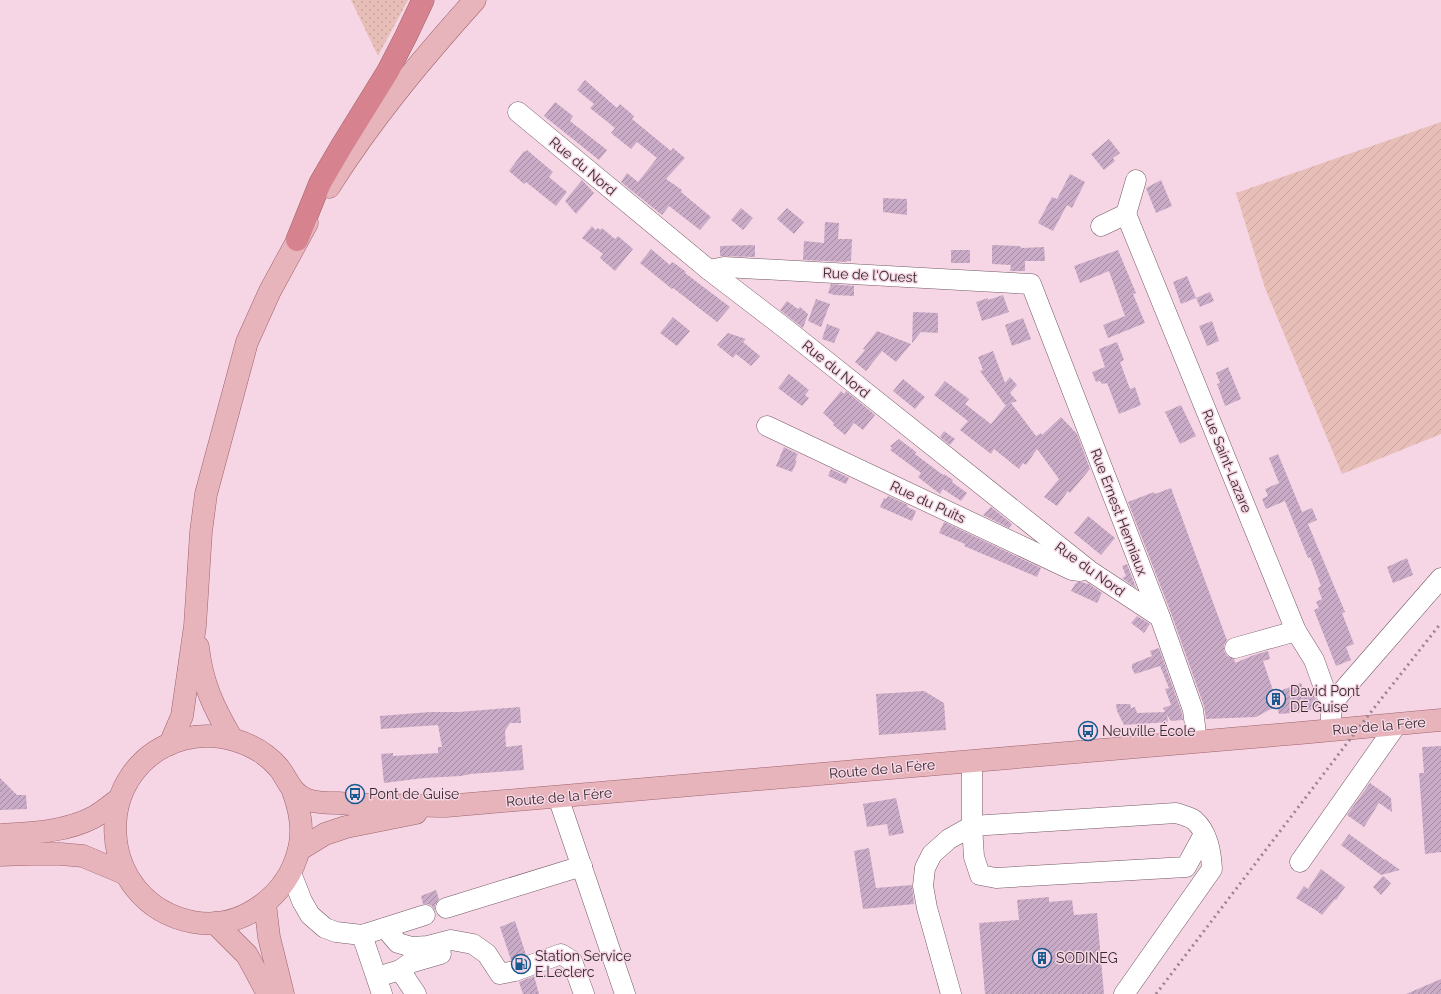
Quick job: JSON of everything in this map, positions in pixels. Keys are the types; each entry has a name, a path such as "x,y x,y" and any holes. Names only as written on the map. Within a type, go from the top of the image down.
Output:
{"highway":[{"path":"296,240 320,183 388,71 423,0"}],"main road":[{"path":"170,744 182,716 196,626 200,532 208,486 247,342 270,291 296,240 349,155 431,50 475,0"},
{"path":"196,626 200,667 207,689 216,712 232,739"},
{"name":"Rue de la Fère","path":"1324,731 1441,720"},
{"name":"Route de la Fère","path":"293,791 309,801 352,804 446,806 1324,731"},
{"path":"200,736 216,736 232,739 257,750 278,768 293,791 301,820 299,850 291,873 279,890 265,904 238,918 215,923 194,922 167,913 154,906 138,892 126,874 118,857 115,838 115,818 119,799 128,782 139,767 153,754 170,744 200,736"},
{"path":"0,836 46,831 70,826 94,817 119,799"},
{"name":"Route de la Fère","path":"299,850 325,834 346,827 392,819 446,806"},
{"path":"0,855 61,854 83,856 126,874"},
{"path":"265,904 269,937 283,994"},
{"path":"215,923 247,955 268,994"}],"street":[{"name":"Rue du Nord","path":"518,112 709,270 786,329 1090,571 1160,617"},
{"path":"1101,226 1126,214 1136,180"},
{"name":"Rue Saint-Lazare","path":"1126,214 1296,631 1314,660 1331,707 1324,731"},
{"name":"Rue de l'Ouest","path":"709,270 724,267 1032,284"},
{"name":"Rue Ernest Henniaux","path":"1032,284 1160,617 1192,710 1197,742"},
{"name":"Rue du Puits","path":"767,426 1072,570 1090,571"},
{"path":"1331,707 1441,578"},
{"path":"1235,648 1296,631"},
{"path":"1300,862 1397,724"},
{"path":"972,761 972,826 974,857 980,875 996,878 1186,867 1204,834"},
{"path":"558,797 582,866 621,993"},
{"path":"951,994 927,908 923,886 925,868 932,854 949,839 972,826 1176,813 1194,820 1204,834 1211,851 1212,869 1124,994"},
{"path":"446,908 582,866"},
{"path":"291,873 302,901 310,915 325,928 336,932 362,935 425,915"},
{"path":"385,928 398,943 412,947 428,946 451,940 473,944 488,954 500,974 515,971 561,954 572,960 584,994"},
{"path":"362,935 379,986 410,963 473,944"},
{"path":"400,970 416,994"}],"shaded area":[{"path":"351,0 408,0 378,56"},
{"path":"1441,122 1441,434 1342,474 1265,288 1236,193"}],"building":[{"path":"585,80 617,108 620,104 634,116 632,119 671,151 673,148 685,158 666,179 682,190 681,192 711,217 700,230 669,206 662,215 621,182 627,173 638,182 657,158 637,142 631,149 611,133 615,128 590,108 594,104 577,90"},
{"path":"555,102 573,116 570,121 607,150 599,160 544,116"},
{"path":"1109,139 1120,153 1113,158 1115,161 1104,170 1091,154"},
{"path":"527,150 553,172 549,177 567,192 556,206 526,182 524,184 509,171 524,151 525,152"},
{"path":"1070,174 1085,182 1072,208 1067,205 1053,231 1038,223 1052,197 1057,199"},
{"path":"582,180 594,193 576,214 565,201"},
{"path":"1161,180 1172,206 1156,213 1146,188"},
{"path":"883,198 907,199 907,215 883,212"},
{"path":"741,208 753,218 743,230 731,220"},
{"path":"787,208 804,222 794,234 777,219"},
{"path":"825,222 839,223 838,239 852,239 851,261 803,260 804,241 824,243"},
{"path":"592,226 595,230 598,228 600,230 602,228 615,239 618,236 633,249 615,271 600,258 603,254 582,238"},
{"path":"755,245 755,257 720,256 720,246"},
{"path":"992,245 1019,246 1022,248 1044,247 1045,261 1025,261 1025,271 1010,271 1011,265 992,264"},
{"path":"651,249 670,265 672,262 677,265 686,272 685,273 730,307 717,322 640,263"},
{"path":"951,250 970,250 970,263 951,263"},
{"path":"1118,250 1136,293 1133,294 1145,323 1108,338 1103,325 1125,316 1109,271 1080,283 1074,266"},
{"path":"1187,276 1196,298 1181,304 1173,282"},
{"path":"831,284 854,286 854,296 828,293"},
{"path":"1210,292 1214,301 1200,307 1196,298"},
{"path":"1003,295 1009,312 982,321 976,302"},
{"path":"816,299 830,304 821,327 808,321"},
{"path":"787,301 798,309 800,307 808,314 803,328 780,310"},
{"path":"913,312 938,313 938,333 921,332 912,343"},
{"path":"673,317 690,331 677,346 660,333"},
{"path":"1023,318 1031,339 1012,346 1005,325"},
{"path":"1212,321 1219,341 1207,346 1199,326"},
{"path":"827,324 840,329 834,343 822,339"},
{"path":"877,331 911,344 896,362 882,351 866,371 855,362 865,350 863,349"},
{"path":"728,333 746,339 743,342 760,356 751,366 736,354 733,358 717,345"},
{"path":"1117,342 1124,360 1120,362 1130,389 1135,387 1141,405 1119,414 1107,383 1102,384 1100,381 1096,382 1092,372 1105,367 1099,349"},
{"path":"993,351 1005,383 1010,377 1017,385 1010,393 1017,401 1011,403 1036,436 1041,433 1042,435 1061,417 1077,434 1090,469 1070,493 1068,491 1057,506 1044,497 1059,479 1037,449 1026,465 1023,463 1019,469 994,449 991,454 960,430 968,421 934,395 945,381 969,399 965,404 991,424 1007,404 1005,405 980,371 983,370 978,357"},
{"path":"1228,367 1241,399 1225,406 1217,384 1220,383 1216,373"},
{"path":"789,374 809,390 805,395 809,398 802,406 778,388"},
{"path":"903,379 925,397 915,409 893,391"},
{"path":"841,391 844,394 846,391 875,415 863,430 854,423 845,435 833,425 834,423 823,413"},
{"path":"1181,405 1196,436 1180,444 1165,412"},
{"path":"944,431 955,439 950,445 940,437"},
{"path":"899,439 916,452 915,454 943,475 944,474 953,480 952,482 967,493 961,501 943,489 940,494 918,477 921,473 890,450 892,448 890,446"},
{"path":"784,447 798,454 795,460 797,461 792,472 776,466"},
{"path":"1278,454 1302,512 1312,508 1317,520 1308,524 1345,612 1342,613 1354,644 1346,647 1351,660 1336,666 1314,610 1319,608 1316,602 1322,599 1318,588 1321,586 1310,557 1308,558 1285,501 1266,509 1262,499 1268,496 1265,489 1279,483 1269,458"},
{"path":"831,469 849,478 846,484 828,476"},
{"path":"1171,488 1227,640 1224,645 1224,651 1227,656 1234,659 1235,663 1268,651 1270,659 1263,661 1274,693 1301,683 1304,691 1308,689 1310,693 1313,692 1319,706 1306,712 1279,714 1277,706 1256,717 1206,719 1204,706 1171,613 1128,502 1154,492 1155,494"},
{"path":"888,496 908,505 907,507 916,511 912,521 880,507 884,498 886,499"},
{"path":"991,507 1012,524 1009,528 983,515"},
{"path":"1088,516 1115,538 1101,555 1074,533"},
{"path":"944,522 1041,568 1037,577 964,546 965,544 939,533"},
{"path":"1407,558 1413,575 1393,583 1387,567"},
{"path":"1127,564 1136,588 1122,578 1126,576 1122,566"},
{"path":"1078,582 1088,583 1102,593 1097,603 1071,591"},
{"path":"1137,616 1150,624 1144,633 1131,623"},
{"path":"1159,648 1182,713 1183,720 1171,721 1167,715 1168,722 1124,725 1117,711 1116,704 1130,704 1131,708 1135,707 1137,713 1165,712 1163,708 1171,705 1165,689 1169,688 1160,666 1135,674 1132,669 1132,664 1152,656 1150,651"},
{"path":"924,691 944,703 946,730 879,735 876,694"},
{"path":"520,707 521,723 510,723 505,731 506,747 522,745 524,770 424,778 384,783 381,754 393,753 393,756 438,753 438,747 442,747 438,725 381,729 380,716"},
{"path":"1441,746 1441,852 1425,854 1419,773 1424,773 1422,747"},
{"path":"0,778 17,795 26,795 27,809 0,810"},
{"path":"1370,783 1391,798 1392,812 1379,803 1364,827 1347,815"},
{"path":"896,798 904,833 889,836 887,824 867,827 863,804"},
{"path":"1349,834 1400,870 1381,875 1341,845"},
{"path":"869,848 876,888 912,885 914,904 863,909 854,851"},
{"path":"1321,869 1345,887 1336,900 1335,899 1322,915 1296,898 1304,886 1308,889"},
{"path":"1383,876 1391,883 1381,895 1373,887"},
{"path":"436,890 439,899 435,905 435,910 428,904 423,904 421,896"},
{"name":"SODINEG","path":"1049,897 1049,902 1072,900 1074,915 1097,913 1104,994 985,994 979,923 1019,920 1017,900"},
{"path":"515,921 526,955 511,960 500,927"},
{"path":"534,976 539,994 523,994 519,982"},
{"path":"1441,979 1441,994 1406,994"}],"railway":[{"path":"1156,994 1367,717 1441,623"}],"place":[{"name":"David Pont DE Guise","path":"1276,699"},
{"name":"Neuville École","path":"1088,731"},
{"name":"Pont de Guise","path":"355,794"},
{"name":"SODINEG","path":"1042,958"},
{"name":"Station Service E.Leclerc","path":"521,964"}]}
